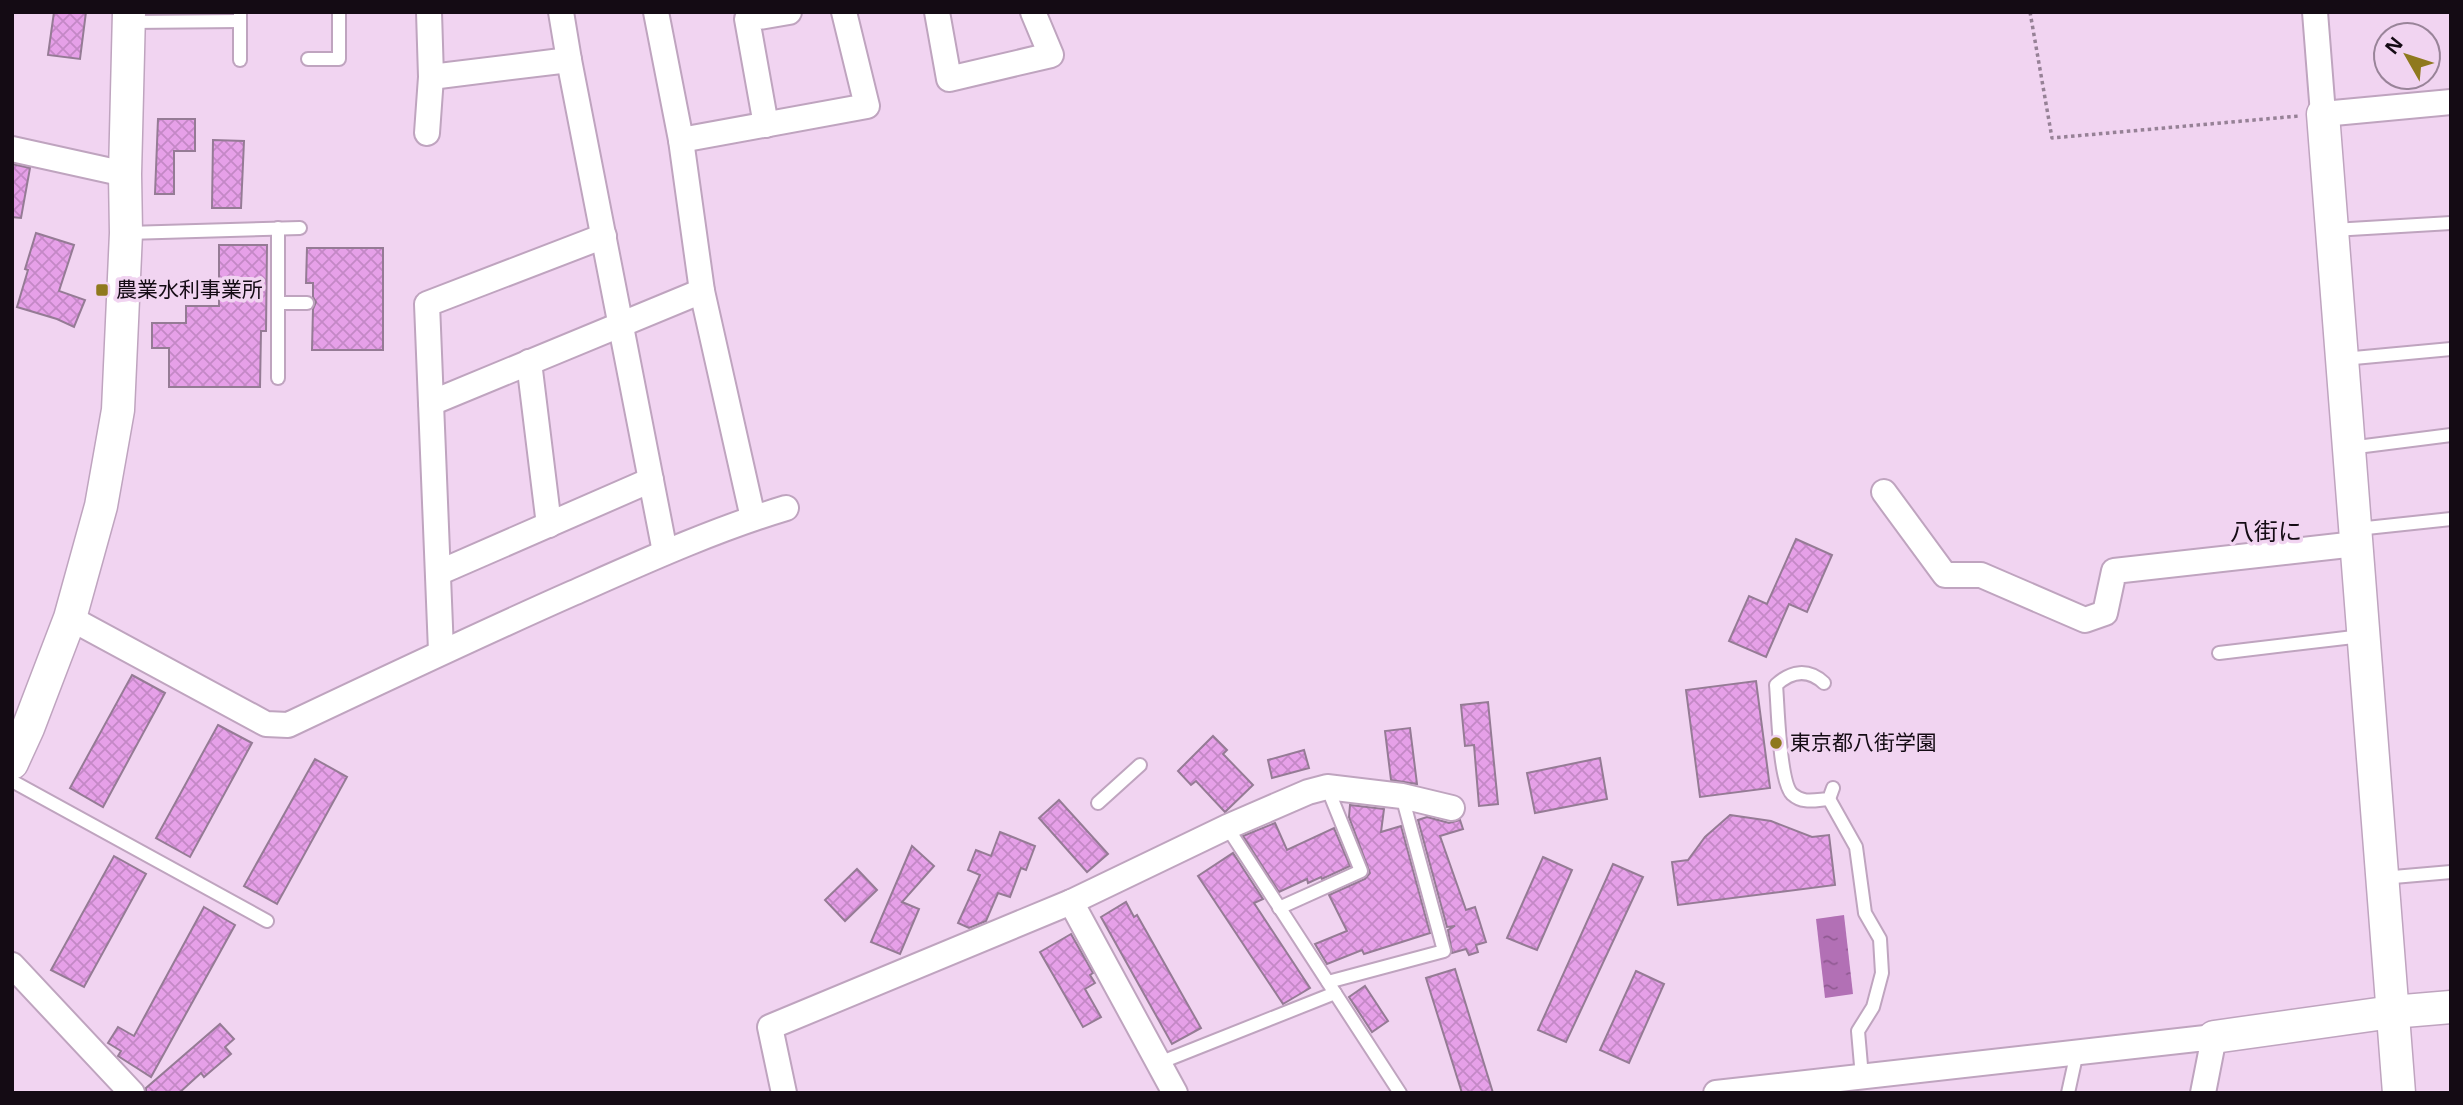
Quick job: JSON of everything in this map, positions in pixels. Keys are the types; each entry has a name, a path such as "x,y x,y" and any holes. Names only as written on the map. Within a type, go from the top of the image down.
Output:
{"street":[{"path":"427,133 431,77 429,12"},
{"path":"561,12 664,552"},
{"path":"656,12 681,140 702,291 753,518"},
{"path":"766,125 747,19 789,12"},
{"path":"681,140 867,106 844,12"},
{"path":"937,12 949,79 1051,55 1033,12"},
{"path":"2315,12 2399,1093"},
{"path":"12,763 70,618 101,506 118,410 126,233 129,17"},
{"path":"431,77 569,61"},
{"path":"2323,114 2451,102"},
{"path":"12,149 125,174"},
{"path":"441,651 427,304 604,236"},
{"path":"431,403 702,291"},
{"path":"528,362 549,525"},
{"path":"438,573 651,480"},
{"path":"1884,492 1945,575 1981,575 2085,620 2105,613 2114,571 2356,537"},
{"path":"70,618 266,724 288,725 441,651 664,552 786,508"},
{"path":"784,1093 770,1027 1070,902 1227,827 1308,792 1327,787 1402,796 1452,808"},
{"path":"1070,902 1175,1093"},
{"path":"12,965 132,1093"},
{"path":"1716,1093 1803,1088 1861,1077 2451,1007"},
{"path":"2203,1093 2214,1037"}],"lane":[{"path":"308,59 339,59 339,12"},
{"path":"129,17 240,17 240,60"},
{"path":"2332,230 2451,223"},
{"path":"278,228 278,378"},
{"path":"126,233 300,228"},
{"path":"278,303 307,303"},
{"path":"2342,359 2451,349"},
{"path":"2349,448 2451,435"},
{"path":"2356,537 2451,519"},
{"path":"2220,653 2363,636"},
{"path":"1824,684 1816,676 1800,673 1787,674 1776,685 1784,777 1791,793 1806,802 1831,793 1856,847 1865,914 1880,939 1882,973 1872,1007 1858,1031 1861,1077"},
{"path":"1098,803 1140,765"},
{"path":"12,781 267,921"},
{"path":"1279,908 1361,871 1327,787"},
{"path":"1159,1063 1331,987 1444,951 1402,796"},
{"path":"1227,827 1400,1093"},
{"path":"2382,878 2451,872"},
{"path":"2068,1093 2077,1052"}],"path":[{"path":"2031,12 2052,138 2323,114"}],"water":[{"path":"1844,915 1853,994 1825,998 1816,919"}],"building":[{"path":"54,12 86,12 80,59 48,55"},
{"path":"158,119 195,119 195,151 174,151 174,194 155,194"},
{"path":"213,140 244,141 241,208 212,208"},
{"path":"12,164 30,168 21,218 12,217"},
{"path":"36,233 74,245 59,291 85,300 74,327 17,307"},
{"path":"219,245 267,245 266,331 261,331 260,387 169,387 169,348 152,348 152,323 186,323 186,306 219,306"},
{"path":"307,248 383,248 383,350 312,350 313,309 316,302 313,297 313,283 306,283"},
{"path":"1796,539 1832,555 1807,612 1789,604 1766,657 1729,641 1749,596 1767,604"},
{"path":"132,675 165,693 103,807 70,788"},
{"path":"1756,681 1770,788 1700,797 1686,690"},
{"path":"1488,702 1498,804 1479,806 1474,745 1465,746 1461,705"},
{"path":"218,725 252,743 190,857 156,838"},
{"path":"1410,728 1417,784 1391,780 1385,731"},
{"path":"1213,736 1227,750 1223,754 1253,785 1225,812 1196,781 1191,785 1178,771"},
{"path":"1304,750 1309,768 1272,778 1268,760"},
{"path":"1600,758 1607,799 1535,813 1527,773"},
{"path":"315,759 347,777 277,904 244,886"},
{"path":"1059,800 1108,854 1087,872 1039,818"},
{"path":"1350,805 1384,809 1381,832 1401,826 1430,933 1364,954 1362,950 1327,964 1315,944 1347,931 1329,895 1365,879 1370,873 1349,817"},
{"path":"1730,815 1771,821 1812,837 1829,835 1835,885 1678,905 1672,862 1688,860 1705,837"},
{"path":"1427,817 1449,823 1460,820 1463,829 1440,836 1466,910 1475,907 1486,942 1476,945 1478,952 1469,955 1466,949 1452,953 1448,930 1455,926 1447,927 1418,820"},
{"path":"1275,823 1287,850 1334,828 1350,866 1322,879 1321,877 1308,883 1307,879 1279,892 1243,836"},
{"path":"1000,832 1035,846 1026,870 1021,868 1010,897 998,893 986,921 969,928 958,923 980,875 968,870 976,850 991,856"},
{"path":"912,846 934,866 902,902 919,909 900,954 871,942"},
{"path":"1233,853 1263,899 1254,903 1310,988 1283,1004 1198,876"},
{"path":"114,856 146,874 84,987 51,970"},
{"path":"1543,857 1572,870 1537,950 1507,938"},
{"path":"1613,864 1643,877 1566,1042 1538,1030"},
{"path":"857,869 877,890 845,921 825,900"},
{"path":"1126,902 1134,917 1137,915 1201,1028 1172,1044 1101,917"},
{"path":"204,907 235,925 151,1077 118,1056 121,1051 108,1043 118,1027 134,1036"},
{"path":"1071,934 1093,973 1090,975 1095,983 1085,989 1101,1017 1083,1027 1040,952"},
{"path":"1455,969 1493,1093 1462,1093 1426,978"},
{"path":"1636,971 1664,984 1629,1063 1600,1050"},
{"path":"1365,986 1388,1021 1372,1032 1349,997"},
{"path":"220,1024 234,1039 225,1047 231,1054 204,1077 201,1073 179,1093 146,1093 146,1088"}],"place":[{"name":"農業水利事業所","path":"102,290"},
{"name":"東京都八街学園","path":"1776,743"}],"district":[{"name":"八街に","path":"2266,532"}]}
